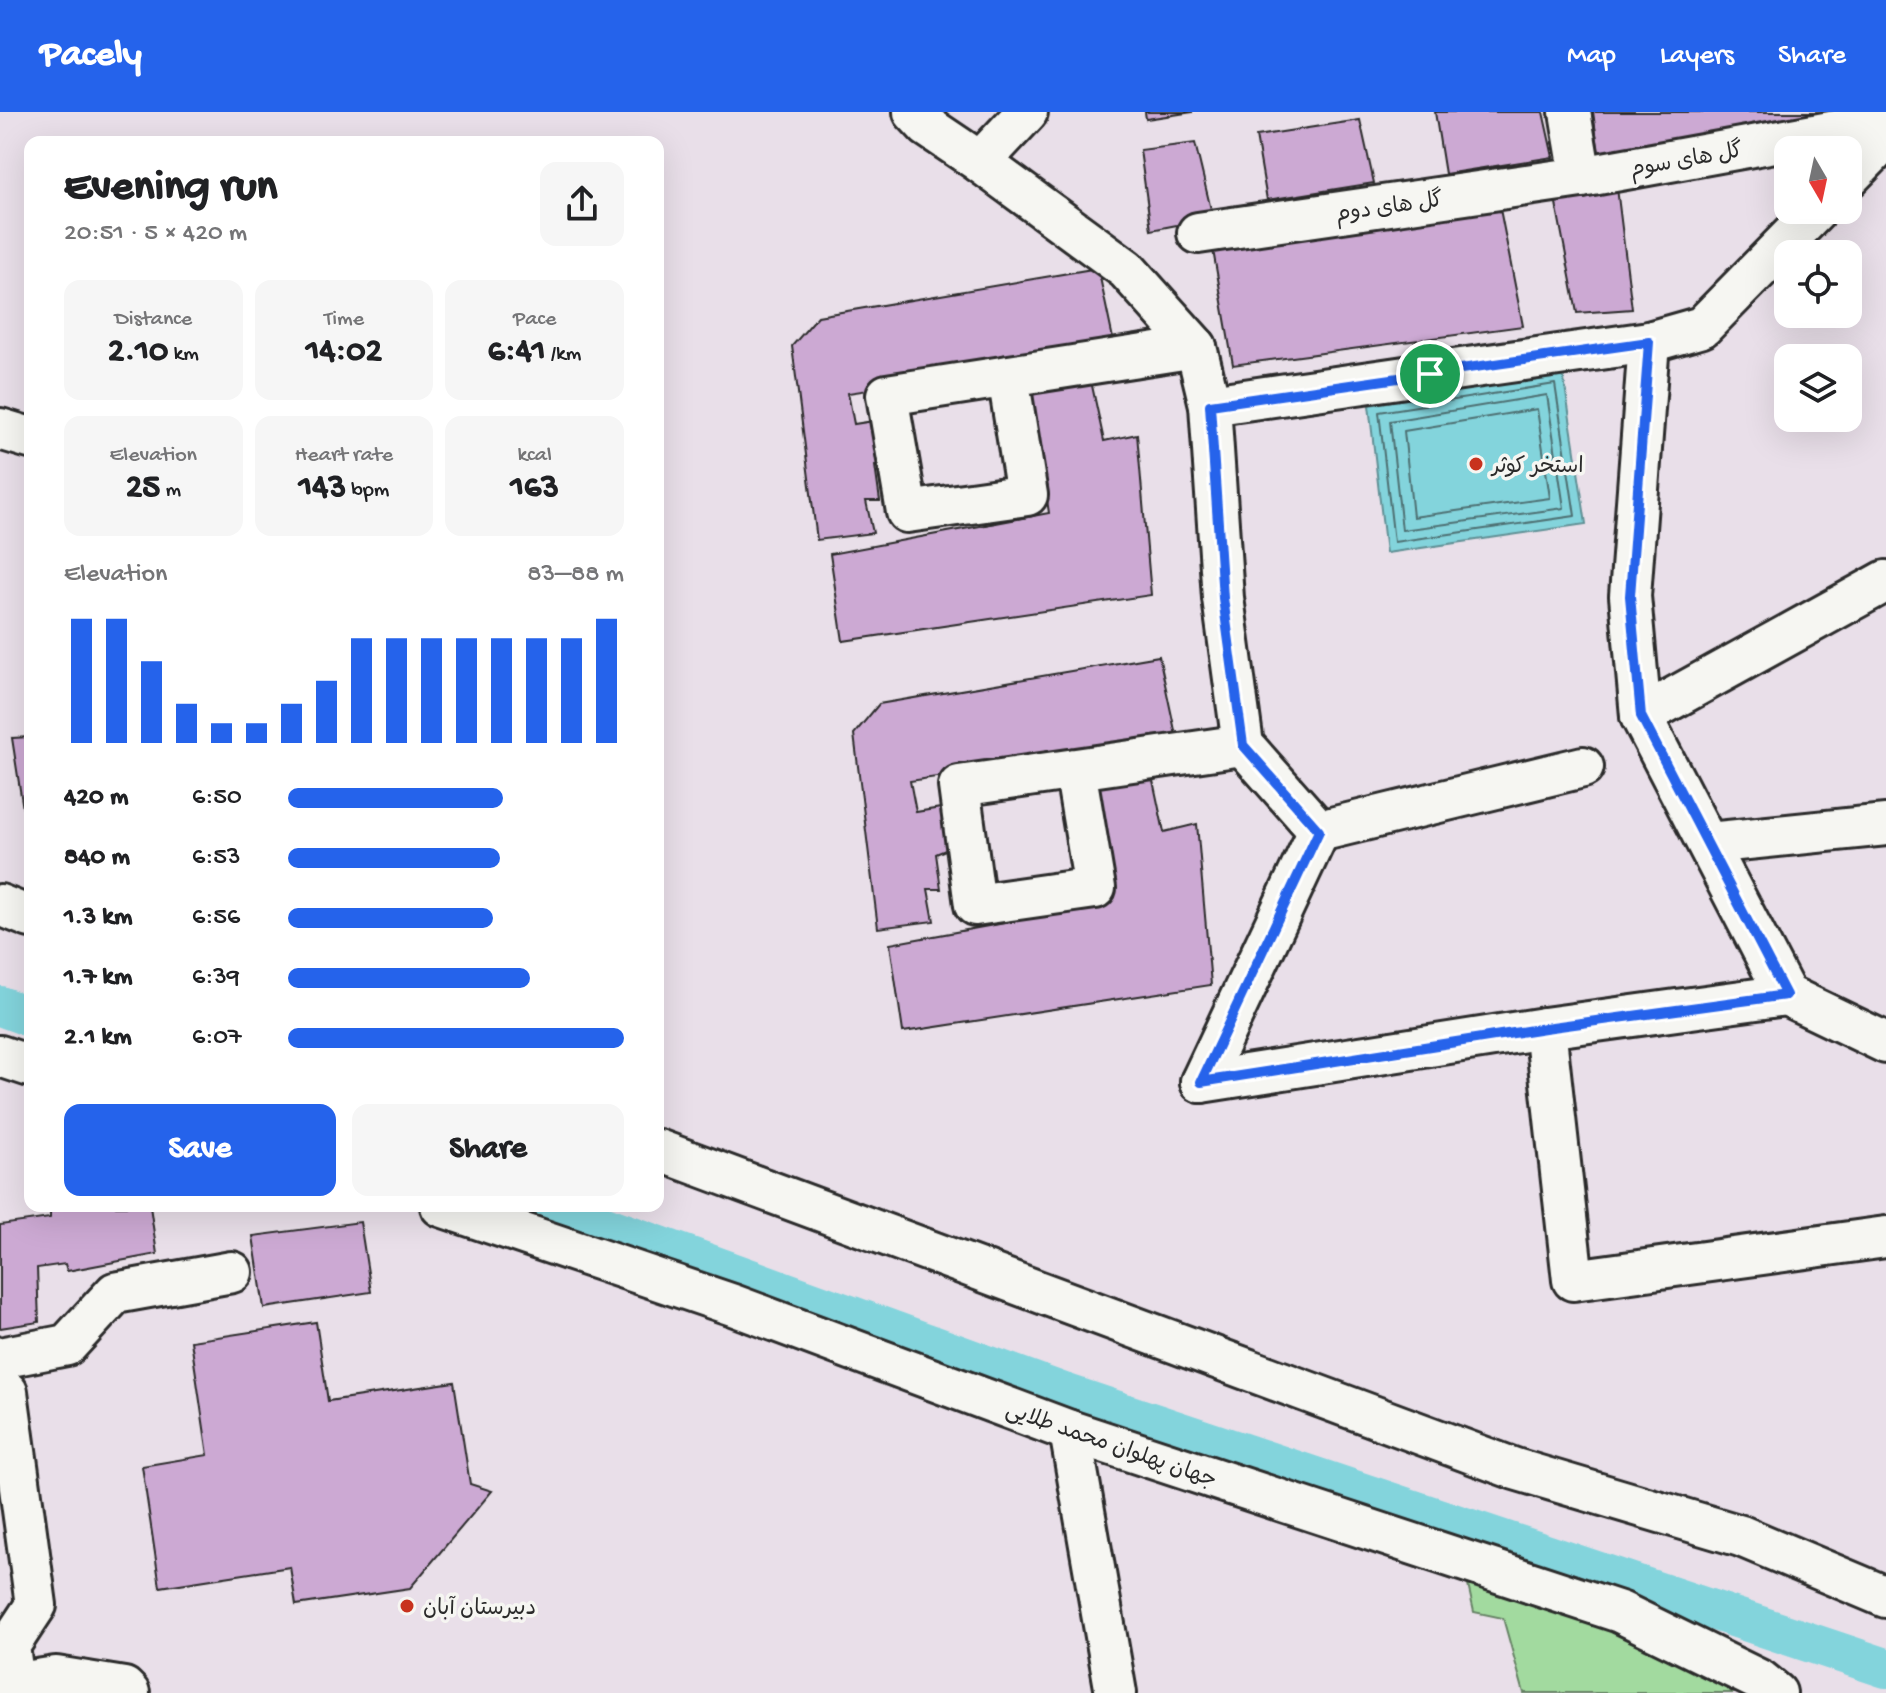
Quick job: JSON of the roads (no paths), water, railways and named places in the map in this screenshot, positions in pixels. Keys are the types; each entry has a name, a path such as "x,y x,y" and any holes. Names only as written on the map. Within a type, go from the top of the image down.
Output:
{"street":[{"path":"914,112 928,127 1126,269 1196,347 1210,405 1223,598 1243,745 1319,831"},
{"path":"980,162 1027,112"},
{"path":"1570,112 1581,177"},
{"name":"گل های سوم","path":"1581,177 1886,122"},
{"path":"1862,164 1886,139"},
{"name":"گل های دوم","path":"1198,233 1581,177"},
{"path":"1210,405 1649,342 1702,327 1803,224"},
{"path":"1649,342 1630,596 1641,716 1786,995"},
{"path":"1008,376 1196,347"},
{"path":"0,429 24,436"},
{"path":"1641,716 1886,581"},
{"path":"1075,769 1243,745"},
{"path":"1319,831 1583,767"},
{"path":"1708,843 1886,825"},
{"path":"1319,831 1201,1082 1545,1028 1786,995 1886,1043"},
{"path":"0,905 24,915"},
{"path":"1545,1028 1573,1280 1886,1237"},
{"path":"0,1056 24,1064"},
{"path":"664,1152 1515,1469 1741,1536 1886,1597"},
{"name":"جهان پهلوان محمد طلایی","path":"459,1212 733,1305 1070,1431 1620,1612 1761,1681 1776,1693"},
{"path":"0,1358 67,1345 115,1293 232,1272"},
{"path":"0,1386 7,1392 36,1605 6,1664 56,1677 124,1688 129,1693"},
{"path":"1070,1431 1116,1693"}],"water":[{"name":"استخر کوثر","path":"1563,373 1586,524 1386,553 1369,405"}],"waterway":[{"path":"0,1006 24,1015"},
{"path":"566,1212 1064,1393 1886,1668"}],"place":[{"name":"استخر کوثر","path":"1476,464"},
{"name":"دبیرستان آبان","path":"407,1606"}]}
